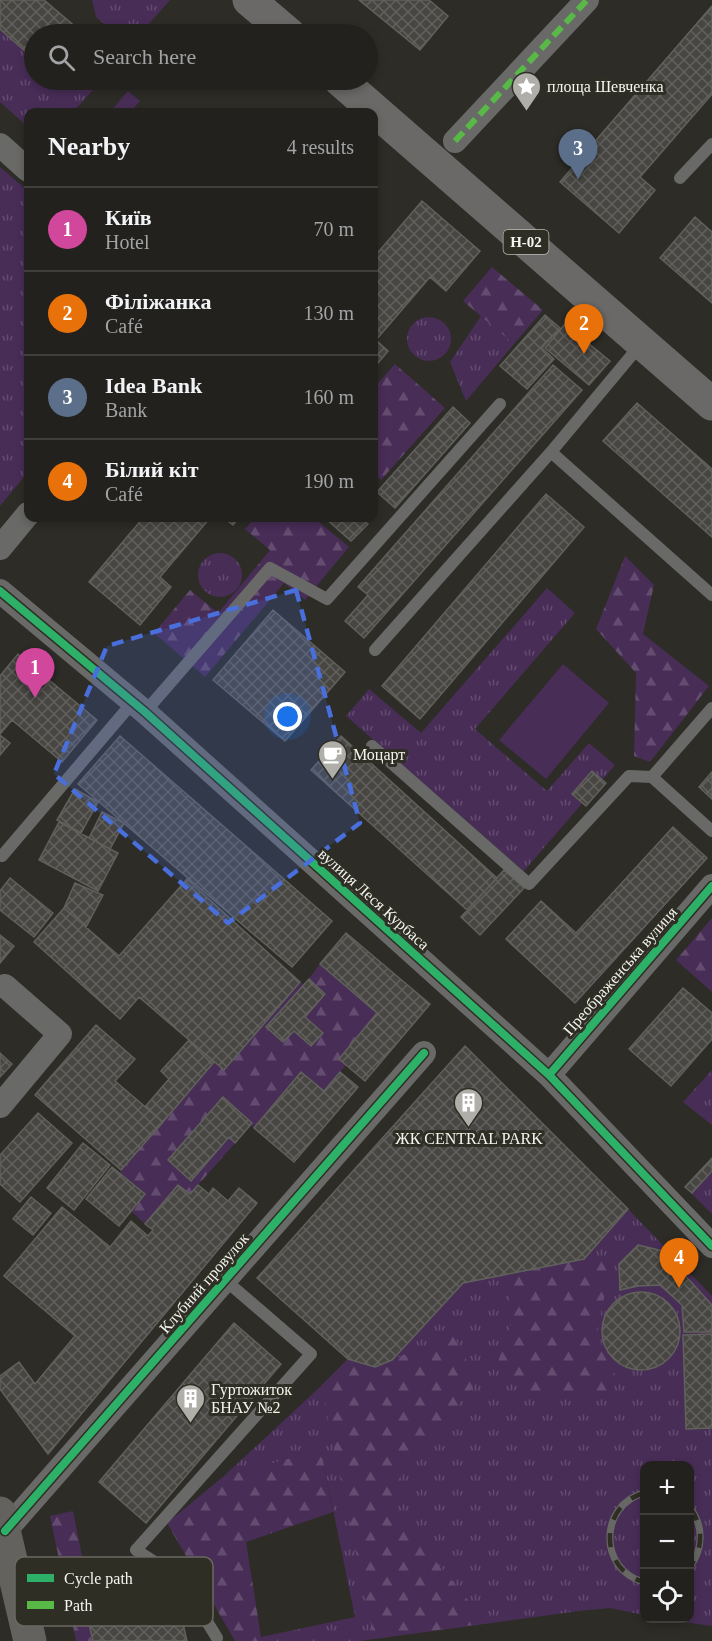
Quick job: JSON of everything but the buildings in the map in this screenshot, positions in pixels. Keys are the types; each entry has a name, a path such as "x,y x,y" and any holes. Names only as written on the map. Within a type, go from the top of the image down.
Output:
{"main road":[{"path":"249,0 277,24"},
{"name":"Н-02","path":"351,90 372,108"},
{"name":"Н-02","path":"378,113 712,404"}],"street":[{"path":"455,141 587,0"},
{"path":"0,145 24,166"},
{"path":"0,548 24,519"},
{"name":"вулиця Леся Курбаса","path":"0,591 139,707 549,1074 712,1246"},
{"name":"Преображенська вулиця","path":"549,1074 712,886"},
{"path":"0,1106 60,1034 5,986"},
{"name":"Клубний провулок","path":"2,1522 225,1280 424,1053"},
{"path":"2,1522 15,1577"},
{"path":"26,1626 30,1641"}],"lane":[{"path":"680,178 712,144"},
{"path":"375,651 551,452 642,343"},
{"path":"2,856 270,568 327,599 500,404"},
{"path":"551,452 712,595"},
{"path":"652,777 712,708"},
{"path":"372,746 529,884 628,776 652,777 712,831"},
{"path":"147,1557 136,1550 311,1354 225,1280"},
{"path":"210,1626 217,1638"}],"highlighted area":[{"path":"296,590 360,823 228,923 54,774 107,646"}],"green space":[{"path":"92,0 170,0 149,24 104,24 96,17"},
{"path":"0,29 24,50 24,90 93,90 77,108 24,108 24,123 0,102"},
{"path":"128,91 140,101 134,108 113,108"},
{"path":"0,167 24,188 24,477 0,506"},
{"path":"492,267 543,310 514,344 463,301"},
{"path":"481,316 514,344 466,401 450,362"},
{"path":"429,317 438,318 445,323 450,330 450,348 445,355 438,360 429,361 420,360 413,355 408,348 407,339 408,330 413,323 420,318"},
{"path":"395,364 445,408 381,480 378,477 378,383"},
{"path":"251,522 319,522 349,547 305,600 284,583 205,677 154,633 190,590 218,613 270,550 245,529"},
{"path":"220,553 229,554 236,559 241,566 241,584 236,591 229,596 220,597 211,596 204,591 199,584 198,575 199,566 204,559 211,554"},
{"path":"625,556 654,585 643,634 709,686 650,762 634,756 636,673 596,629"},
{"path":"547,588 575,613 475,729 547,791 589,743 615,765 524,871 346,716 369,689 421,733"},
{"path":"563,664 609,703 546,779 499,740"},
{"path":"712,918 712,992 676,960"},
{"path":"320,964 377,1013 339,1059 346,1065 324,1091 301,1072 254,1128 251,1125 190,1194 178,1185 145,1224 131,1211 145,1194 120,1173 121,1170 214,1062 224,1070 300,982 304,985"},
{"path":"712,1070 712,1125 683,1102"},
{"path":"712,1158 712,1214 685,1187"},
{"path":"628,1209 712,1296 712,1626 691,1623 694,1623 694,1461 640,1461 640,1614 610,1608 359,1641 266,1641 261,1637 355,1617 321,1451 224,1476 348,1359 375,1367 392,1360 463,1283 584,1259"},
{"path":"596,1256 610,1268 597,1334 615,1374 606,1392 560,1398 519,1388 497,1366 512,1323 508,1303 516,1272"},
{"path":"453,1335 478,1381 401,1469 398,1509 434,1559 487,1623 374,1639 321,1386 348,1359 375,1367"},
{"path":"321,1450 333,1512 246,1542 261,1637 266,1641 235,1641 213,1603 213,1557 187,1557 167,1523 224,1476"},
{"path":"73,1511 82,1557 59,1557 50,1516"},
{"path":"73,1626 96,1626 99,1641 76,1641"}],"railway":[{"path":"640,1495 629,1500 619,1510 612,1523 610,1538 612,1552 618,1565 629,1575 640,1580"},
{"path":"694,1514 700,1530 699,1545 694,1560"}],"marked path":[{"path":"455,141 587,0"}],"cycle path":[{"path":"0,591 145,712 549,1075 712,1246"},
{"path":"549,1075 712,886"},
{"path":"5,1531 424,1053"}],"place":[{"name":"площа Шевченка","path":"526,112"},
{"name":"Idea Bank","path":"578,179"},
{"name":"Філіжанка","path":"584,354"},
{"name":"Київ","path":"35,698"},
{"name":"Моцарт","path":"332,780"},
{"name":"ЖК CENTRAL PARK","path":"469,1128"},
{"name":"Білий кіт","path":"679,1288"},
{"name":"Гуртожиток БНАУ №2","path":"190,1424"}]}
